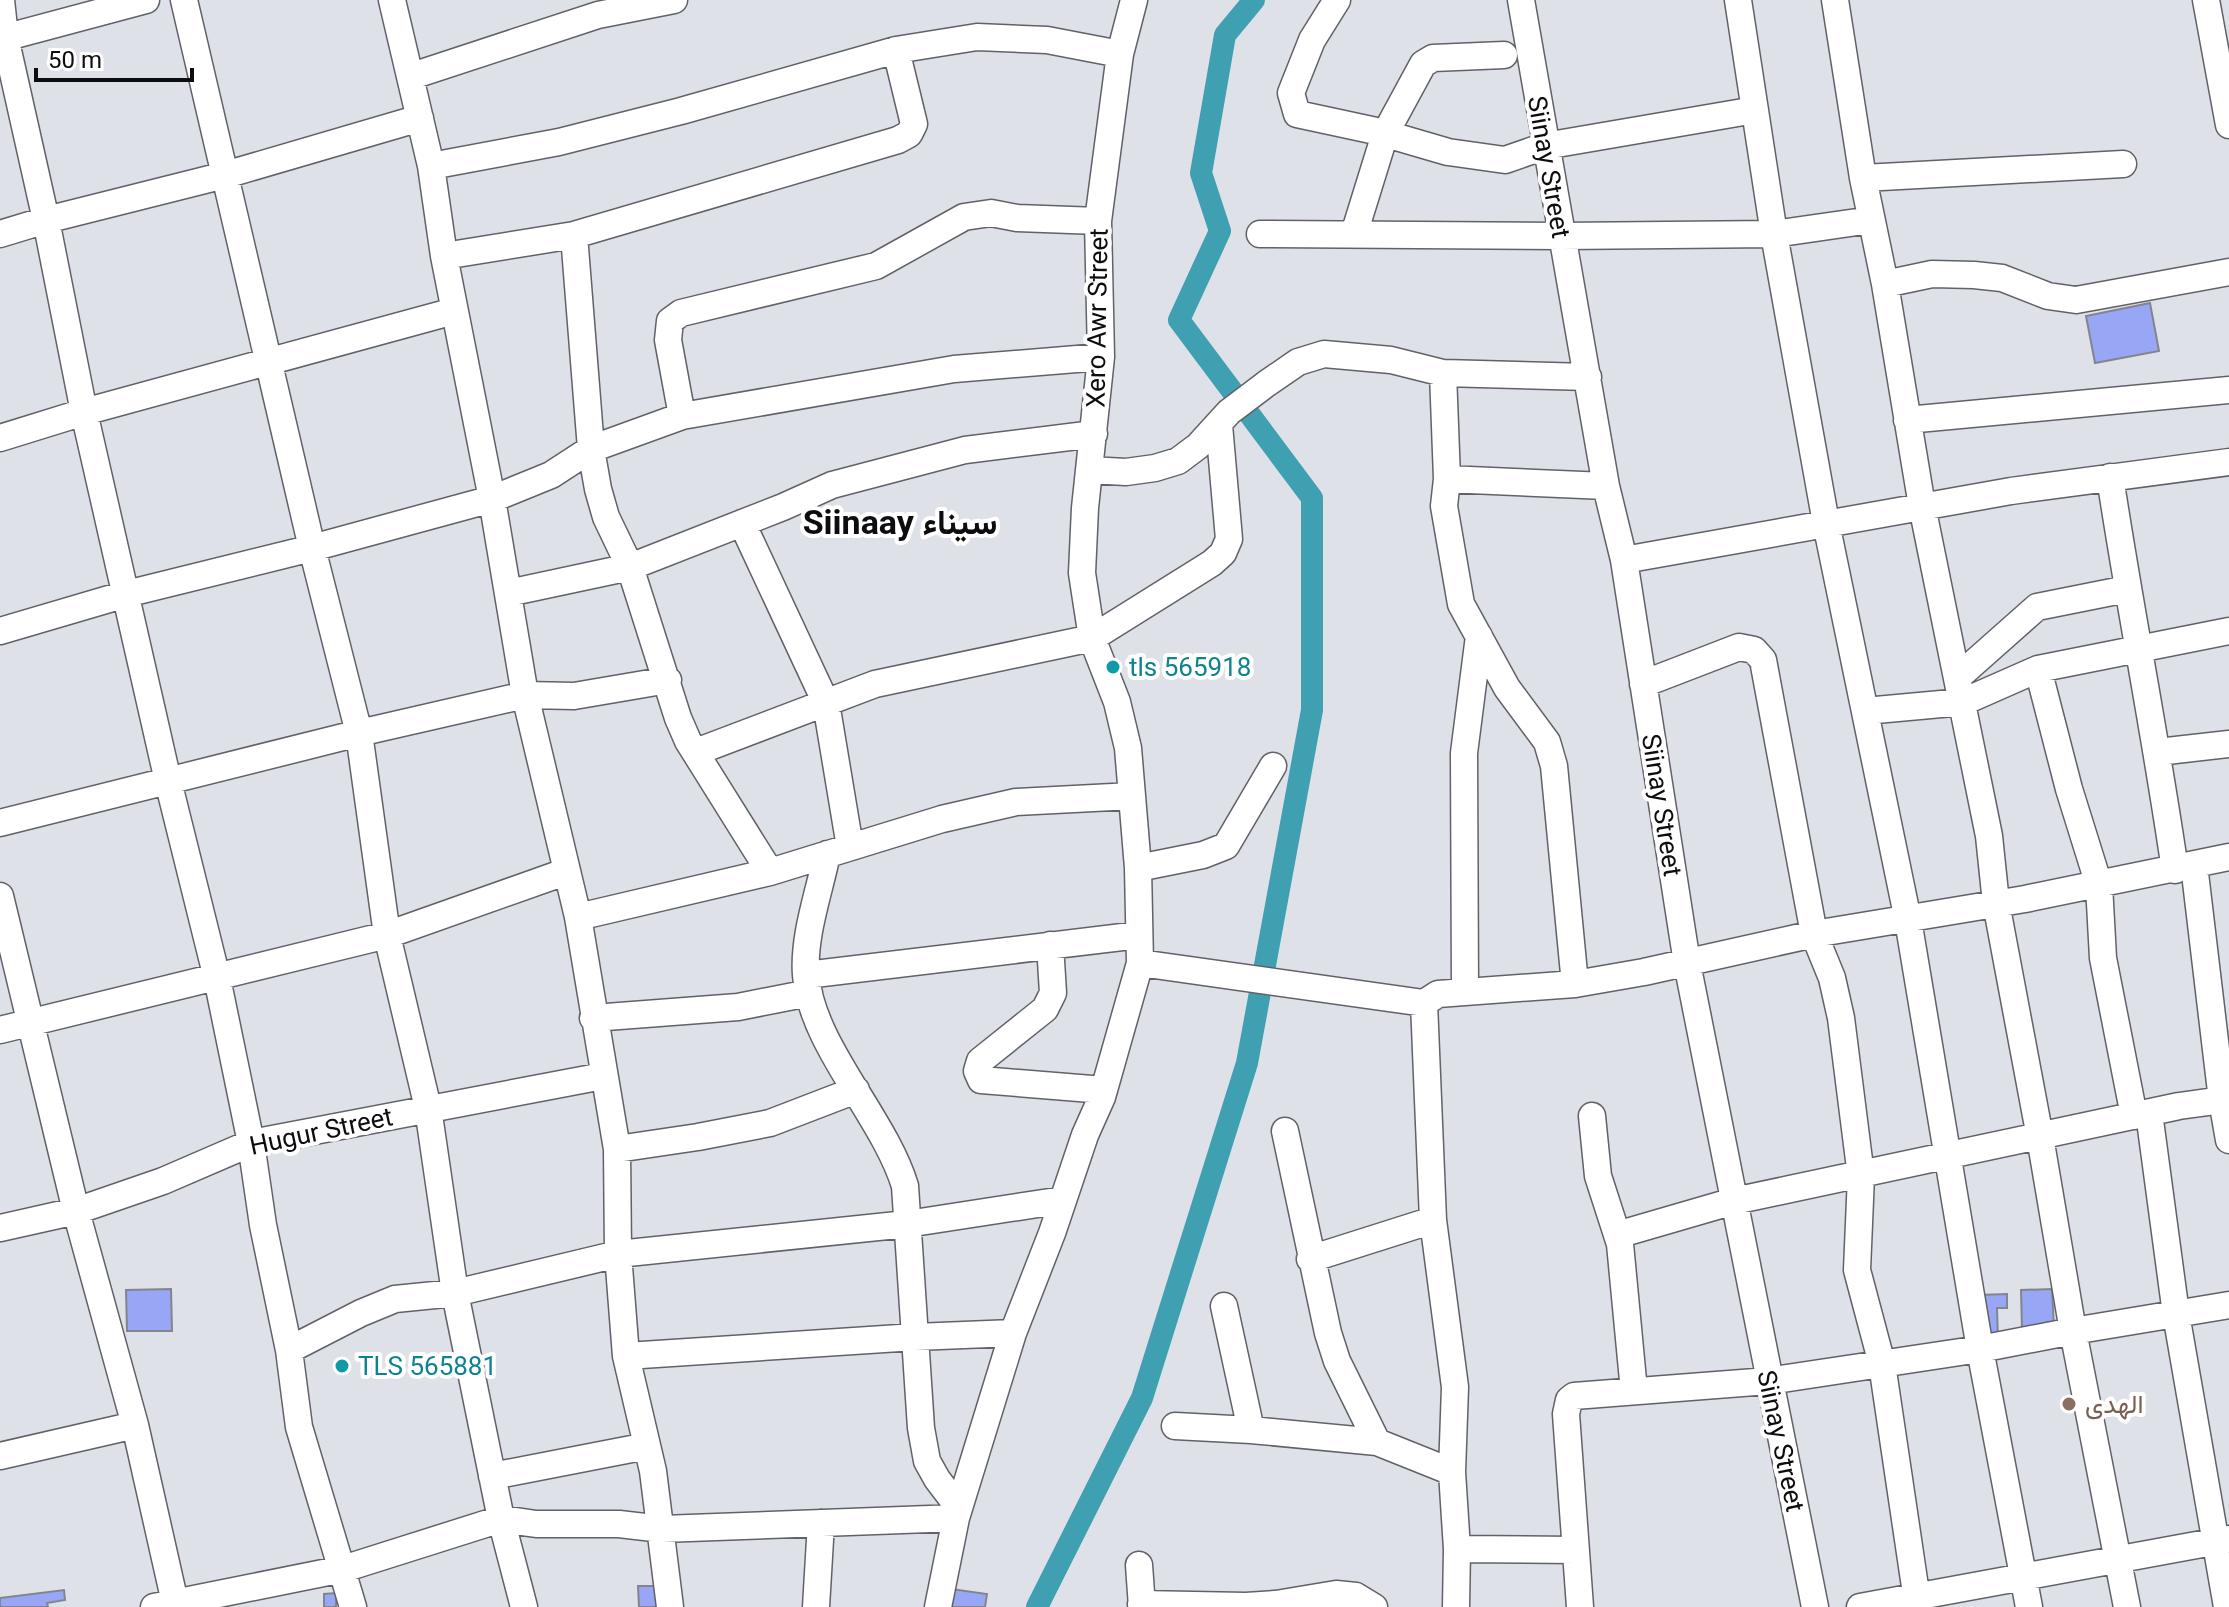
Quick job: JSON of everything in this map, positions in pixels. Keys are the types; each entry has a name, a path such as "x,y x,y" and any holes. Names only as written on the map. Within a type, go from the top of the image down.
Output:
{"street":[{"path":"1,0 3,38 46,220 84,412 168,781 217,978 289,1350 299,1427 353,1607"},
{"path":"3,38 146,0"},
{"path":"184,0 312,548 359,733 387,935 428,1108 455,1293 501,1519 524,1607"},
{"path":"392,0 431,166 444,256 492,499 525,695 578,917 617,1149 618,1254 626,1356 662,1529 670,1607"},
{"path":"412,76 598,15 674,0"},
{"name":"Xero Awr Street","path":"938,1607 958,1513 1013,1333 1104,1090 1140,963 1138,868 1128,748 1117,702 1092,638 1082,573 1101,357 1098,221 1120,54 1134,0"},
{"path":"1337,0 1312,40 1291,93 1297,114 1448,152 1505,160 1545,146 1755,110"},
{"name":"Siinay Street","path":"1521,0 1606,486 1624,560 1687,963 1815,1607"},
{"path":"1738,0 1774,234 1826,523 1908,920 1980,1349 2029,1607"},
{"path":"1835,0 1863,178 1885,284 1922,506 1989,836 1996,903 2073,1331 2127,1607"},
{"path":"2206,0 2226,88 2229,125"},
{"path":"431,166 559,142 896,50 977,37 1047,40 1120,54"},
{"path":"444,256 574,235 909,134 914,124 896,50"},
{"path":"1354,234 1385,134 1423,64 1433,58 1504,55"},
{"path":"0,234 225,175 420,118"},
{"path":"1863,178 2123,164"},
{"path":"682,416 668,340 670,321 681,313 876,266 964,217 991,213 1017,218 1098,221"},
{"path":"1260,234 1774,234 1871,220"},
{"path":"574,235 591,449 606,517 630,567 678,718 770,872"},
{"path":"1885,284 1932,274 1974,275 2002,278 2048,296 2076,300 2229,272"},
{"path":"0,438 84,412 454,311"},
{"path":"1089,470 1126,472 1178,461 1266,384 1298,362 1324,354 1391,360 1443,373 1588,377"},
{"path":"0,631 126,594 492,499 551,475 591,449 682,416 954,369 1101,357"},
{"path":"1443,373 1447,479 1444,506 1461,604 1507,688 1547,742 1554,766 1575,984"},
{"path":"1907,420 2229,390"},
{"path":"696,752 889,681 1092,638 1212,563 1223,553 1229,539 1224,419"},
{"path":"508,593 630,567 832,485 965,450 1094,434"},
{"path":"1624,560 1922,506 2229,462"},
{"path":"2110,477 2137,648 2184,868 2225,1099 2229,1140"},
{"path":"1447,479 1606,486"},
{"path":"0,896 76,1211 135,1425 168,1606 343,1569 501,1519 536,1524 619,1524 662,1529 821,1523 958,1513 927,1461 921,1428 905,1186 898,1164 821,1026 807,984 806,955 838,851 826,703 742,523"},
{"path":"1961,690 2037,607 2127,589"},
{"path":"1865,711 2038,669 2229,631"},
{"path":"1465,991 1464,753 1479,636"},
{"path":"1643,684 1739,647 1754,650 1763,660 1814,934 1838,997 1861,1176 1857,1270 1882,1364 1916,1602"},
{"path":"2038,669 2069,789 2099,885 2103,958 2141,1114 2176,1314 2222,1540 2227,1607"},
{"path":"0,823 359,733 525,695 574,696 668,680"},
{"path":"2158,752 2229,744"},
{"path":"1138,868 1203,855 1226,846 1273,766"},
{"path":"578,917 770,872 942,819 1016,802 1132,796"},
{"path":"1140,963 1424,1003 1438,994 1575,984 1814,934 2099,885 2229,857"},
{"path":"0,1030 387,935 565,872"},
{"path":"593,1018 738,1007 807,984 1050,945 1139,935"},
{"path":"1050,945 1053,993 1045,1009 980,1061 977,1071 981,1080 1104,1090"},
{"path":"1424,1003 1433,1220 1455,1387 1452,1472 1457,1549 1456,1607"},
{"name":"Hugur Street","path":"0,1228 76,1211 163,1181 251,1143 603,1076"},
{"path":"617,1149 770,1123 856,1090"},
{"path":"1617,1235 1734,1201 1861,1176 1947,1154 2225,1099"},
{"path":"1592,1116 1598,1176 1617,1235 1634,1391"},
{"path":"1285,1131 1328,1333 1337,1361 1377,1442"},
{"path":"289,1350 395,1299 455,1293 618,1254 907,1224 1063,1200"},
{"path":"1310,1259 1433,1220"},
{"path":"1580,1607 1566,1414 1569,1400 1586,1394 1768,1381 1980,1349 2229,1305"},
{"path":"1224,1306 1251,1430"},
{"path":"626,1356 1013,1333"},
{"path":"0,1456 135,1425"},
{"path":"1175,1426 1377,1442 1452,1472"},
{"path":"492,1476 647,1446"},
{"path":"816,1607 821,1523"},
{"path":"1860,1607 1916,1602 2222,1540"},
{"path":"1457,1549 1575,1550"},
{"path":"1139,1565 1142,1605 1246,1606 1336,1594 1356,1596 1374,1607"}],"building":[{"path":"2150,303 2159,351 2095,363 2086,316"},
{"path":"171,1289 172,1331 127,1331 126,1290"},
{"path":"2052,1289 2054,1328 2022,1330 2021,1290"},
{"path":"2007,1294 2007,1308 1997,1308 1998,1340 1980,1341 1978,1295"},
{"path":"638,1586 658,1586 659,1607 639,1607"},
{"path":"951,1589 987,1594 985,1607 948,1607"},
{"path":"64,1590 65,1600 47,1603 48,1607 0,1607 0,1598"},
{"path":"336,1593 336,1607 324,1607 324,1594"}],"waterway":[{"path":"1037,1607 1142,1398 1247,1063 1312,710 1312,498 1179,320 1220,231 1201,173 1225,35 1254,0"}],"place":[{"name":"tls 565918","path":"1113,667"},
{"name":"TLS 565881","path":"342,1366"},
{"name":"الهدى","path":"2069,1404"}],"district":[{"name":"Siinaay سيناء","path":"900,522"}]}
